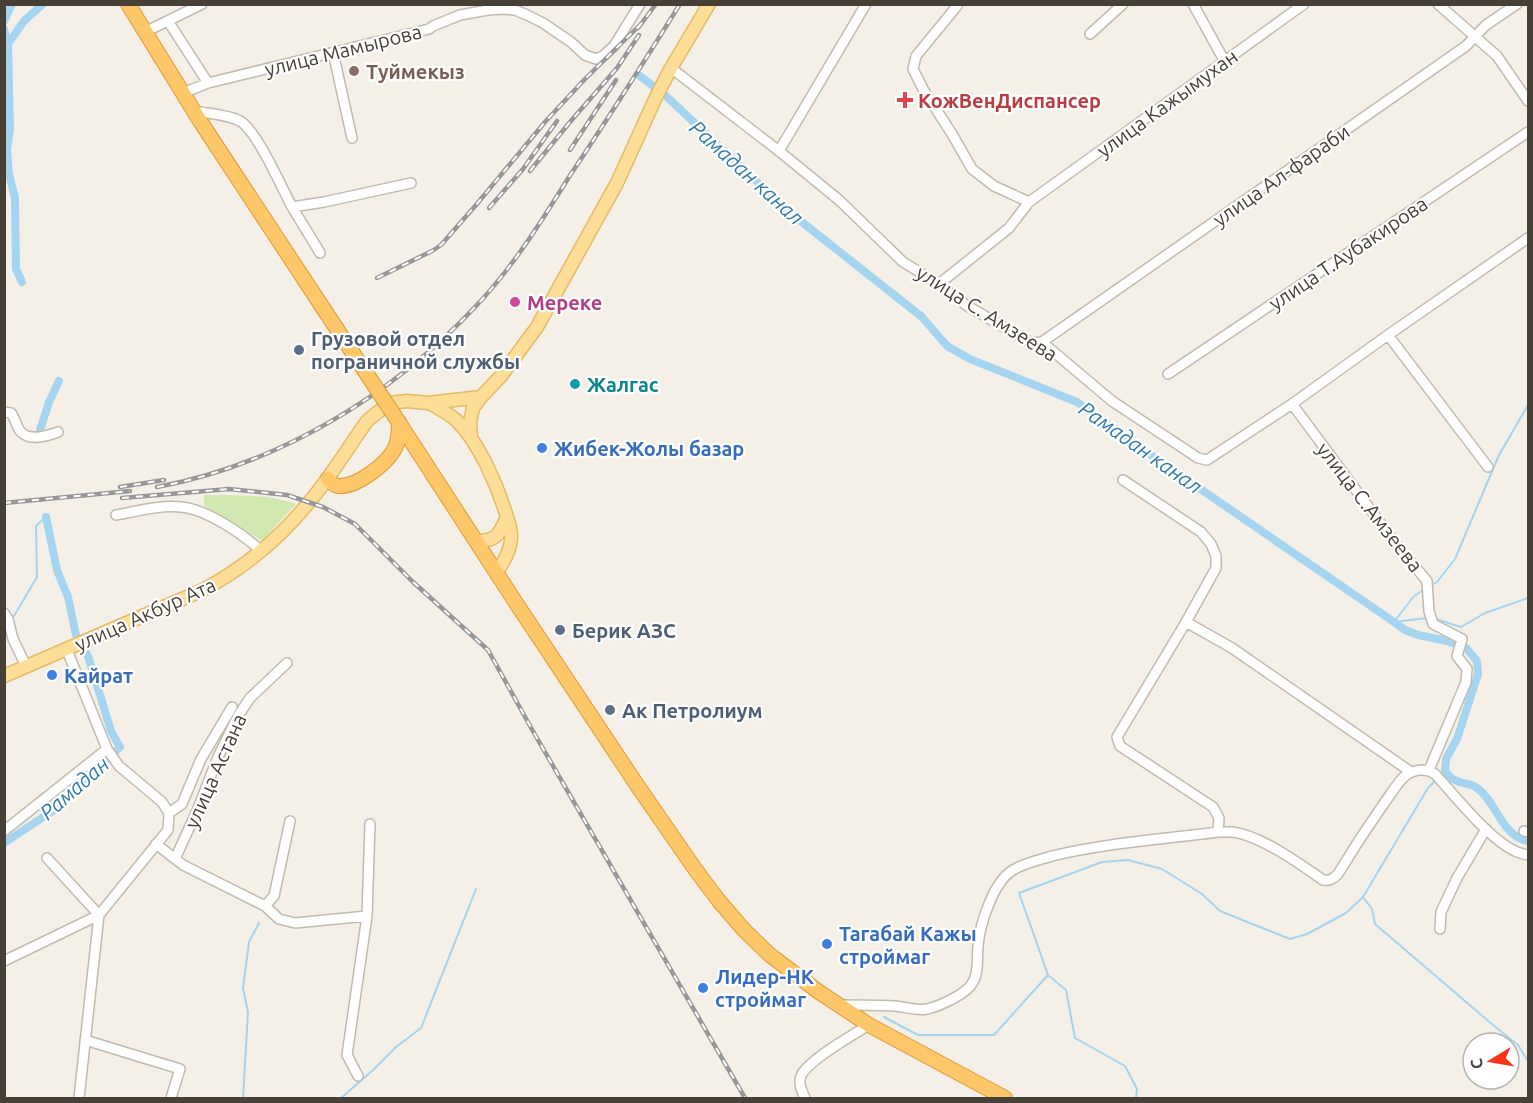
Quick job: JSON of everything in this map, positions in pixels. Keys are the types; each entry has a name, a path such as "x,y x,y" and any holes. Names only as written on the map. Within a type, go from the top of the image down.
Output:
{"highway":[{"path":"128,4 183,93 496,573 639,788 719,902 770,955 819,992 868,1025 1005,1098"},
{"path":"328,479 333,485 341,486 357,482 385,461 398,442 398,421"}],"main road":[{"path":"471,437 470,422 473,408 501,376 537,327 617,183 671,68 709,4"},
{"name":"улица Акбур Ата","path":"4,676 203,590 225,578 261,551 309,502 328,479 367,421 390,403 407,401 428,403 481,397"},
{"path":"428,403 456,420 471,437 491,474 510,527 511,543 496,573"},
{"path":"476,541 489,541 497,536 507,517"}],"street":[{"path":"146,33 202,4"},
{"name":"улица Мамырова","path":"183,93 208,83 429,29 460,15 488,10 504,9 527,15 571,42 585,55 596,59 614,46 640,4"},
{"path":"779,151 866,4"},
{"path":"1090,34 1123,4"},
{"path":"1193,4 1225,62"},
{"name":"улица Кажымухан","path":"939,284 1009,228 1029,202 1304,4"},
{"path":"1438,4 1497,56 1528,101"},
{"name":"улица Ал-фараби","path":"1041,342 1455,53 1486,25 1517,4"},
{"path":"956,5 916,56 914,69 923,89 972,169 994,186 1029,202"},
{"path":"168,21 208,83"},
{"path":"333,52 352,138"},
{"name":"улица С. Амзеева","path":"671,68 839,200 903,262 939,284 966,305 1031,343 1041,342 1112,401 1198,458 1207,460 1292,404"},
{"path":"195,111 221,116 245,126 261,148 292,207 321,253"},
{"name":"улица Т.Аубакирова","path":"1168,374 1528,132"},
{"path":"292,207 411,183"},
{"path":"1292,404 1528,238"},
{"path":"1388,335 1488,467"},
{"name":"улица С.Амзеева","path":"1292,404 1396,544 1427,581 1429,611 1433,624 1462,639 1457,656 1467,669 1466,682 1429,770"},
{"path":"4,412 11,413 24,435 31,437 58,432"},
{"path":"1123,480 1201,532 1211,544 1216,556 1216,568 1117,737 1120,746 1213,807 1220,818 1218,832"},
{"path":"117,515 160,507 182,507 207,514 247,538 261,551"},
{"path":"4,613 8,619 13,639 27,666"},
{"path":"1186,622 1232,648 1411,772"},
{"name":"улица Астана","path":"67,650 107,748 119,766 162,802 169,813 168,830 99,915"},
{"name":"улица Астана","path":"176,859 218,757 238,716 250,698 287,663"},
{"name":"улица Астана","path":"169,813 182,804 201,759 232,707"},
{"path":"4,831 107,748"},
{"path":"840,1005 899,1006 916,1010 929,1008 969,988 976,973 982,921 996,888 1013,870 1041,859 1078,850 1233,832 1267,844 1323,880 1333,879 1398,783 1406,775 1416,770 1429,770 1435,774 1504,845 1516,852 1528,855"},
{"path":"265,906 274,896 290,821"},
{"path":"358,1076 347,1055 368,916 370,824"},
{"path":"1440,929 1441,912 1457,878 1486,829"},
{"path":"156,844 183,865 265,906 279,919 295,923 368,916"},
{"path":"47,858 99,915 78,1098"},
{"path":"4,961 99,915"},
{"path":"805,1098 800,1087 801,1075 813,1061 868,1025"},
{"path":"85,1040 180,1069 171,1098"}],"green space":[{"path":"204,495 263,497 296,504 262,541 204,506"}],"waterway":[{"name":"Рамадан","path":"4,21 12,4"},
{"name":"Рамадан канал","path":"8,44 24,21 43,4"},
{"name":"Рамадан","path":"4,29 8,44 10,129 7,149 9,174 15,198 16,269 22,282"},
{"name":"Рамадан канал","path":"640,76 666,96 788,211 922,317 947,346 970,359 1077,402 1405,630 1466,648 1477,661 1478,674 1457,739 1446,759 1445,771 1451,778 1477,788 1490,801 1511,833 1528,841"},
{"name":"Рамадан","path":"40,430 59,381"},
{"path":"1430,586 1437,582 1455,559 1499,455 1528,405"},
{"path":"10,616 14,616 37,577 36,526 46,517"},
{"name":"Рамадан","path":"4,843 57,808 120,747 111,731 88,656 76,635 68,597 57,570 46,517"},
{"path":"1394,622 1414,596 1425,589"},
{"path":"1433,618 1461,627 1485,613 1528,598"},
{"path":"1394,622 1427,618"},
{"path":"1136,1098 1137,1089 1125,1066 1075,1038 1066,990 1048,975 1019,893 1102,862 1128,860 1162,869 1202,894 1220,911 1290,939 1307,934 1346,913 1363,897 1428,788 1437,779"},
{"path":"341,1098 396,1047 421,1028 476,889"},
{"path":"1363,897 1372,909 1375,924 1518,1045 1528,1061"},
{"path":"243,1098 248,1012 243,988 249,942 259,923"},
{"path":"884,1017 918,1035 994,1035 1048,975"}],"railway":[{"path":"638,28 656,4"},
{"path":"157,487 202,477 289,444 370,397 408,369 443,338 476,306 526,244 680,4"},
{"path":"377,278 441,245 545,122 642,23"},
{"path":"530,171 617,68 639,35"},
{"path":"570,150 616,80"},
{"path":"489,208 523,169 557,121"},
{"path":"120,487 164,480"},
{"path":"122,498 229,489 287,495 323,507 355,524 413,582 488,650 745,1098"},
{"path":"4,503 130,491"}],"place":[{"name":"Туймекыз","path":"354,71"},
{"name":"КожВенДиспансер","path":"905,100"},
{"name":"Мереке","path":"515,302"},
{"name":"Грузовой отдел пограничной службы","path":"299,350"},
{"name":"Жалгас","path":"575,384"},
{"name":"Жибек-Жолы базар","path":"542,448"},
{"name":"Берик АЗС","path":"560,630"},
{"name":"Кайрат","path":"52,675"},
{"name":"Ак Петролиум","path":"610,710"},
{"name":"Тагабай Кажы строймаг","path":"827,944"},
{"name":"Лидер-НК строймаг","path":"703,988"}]}
